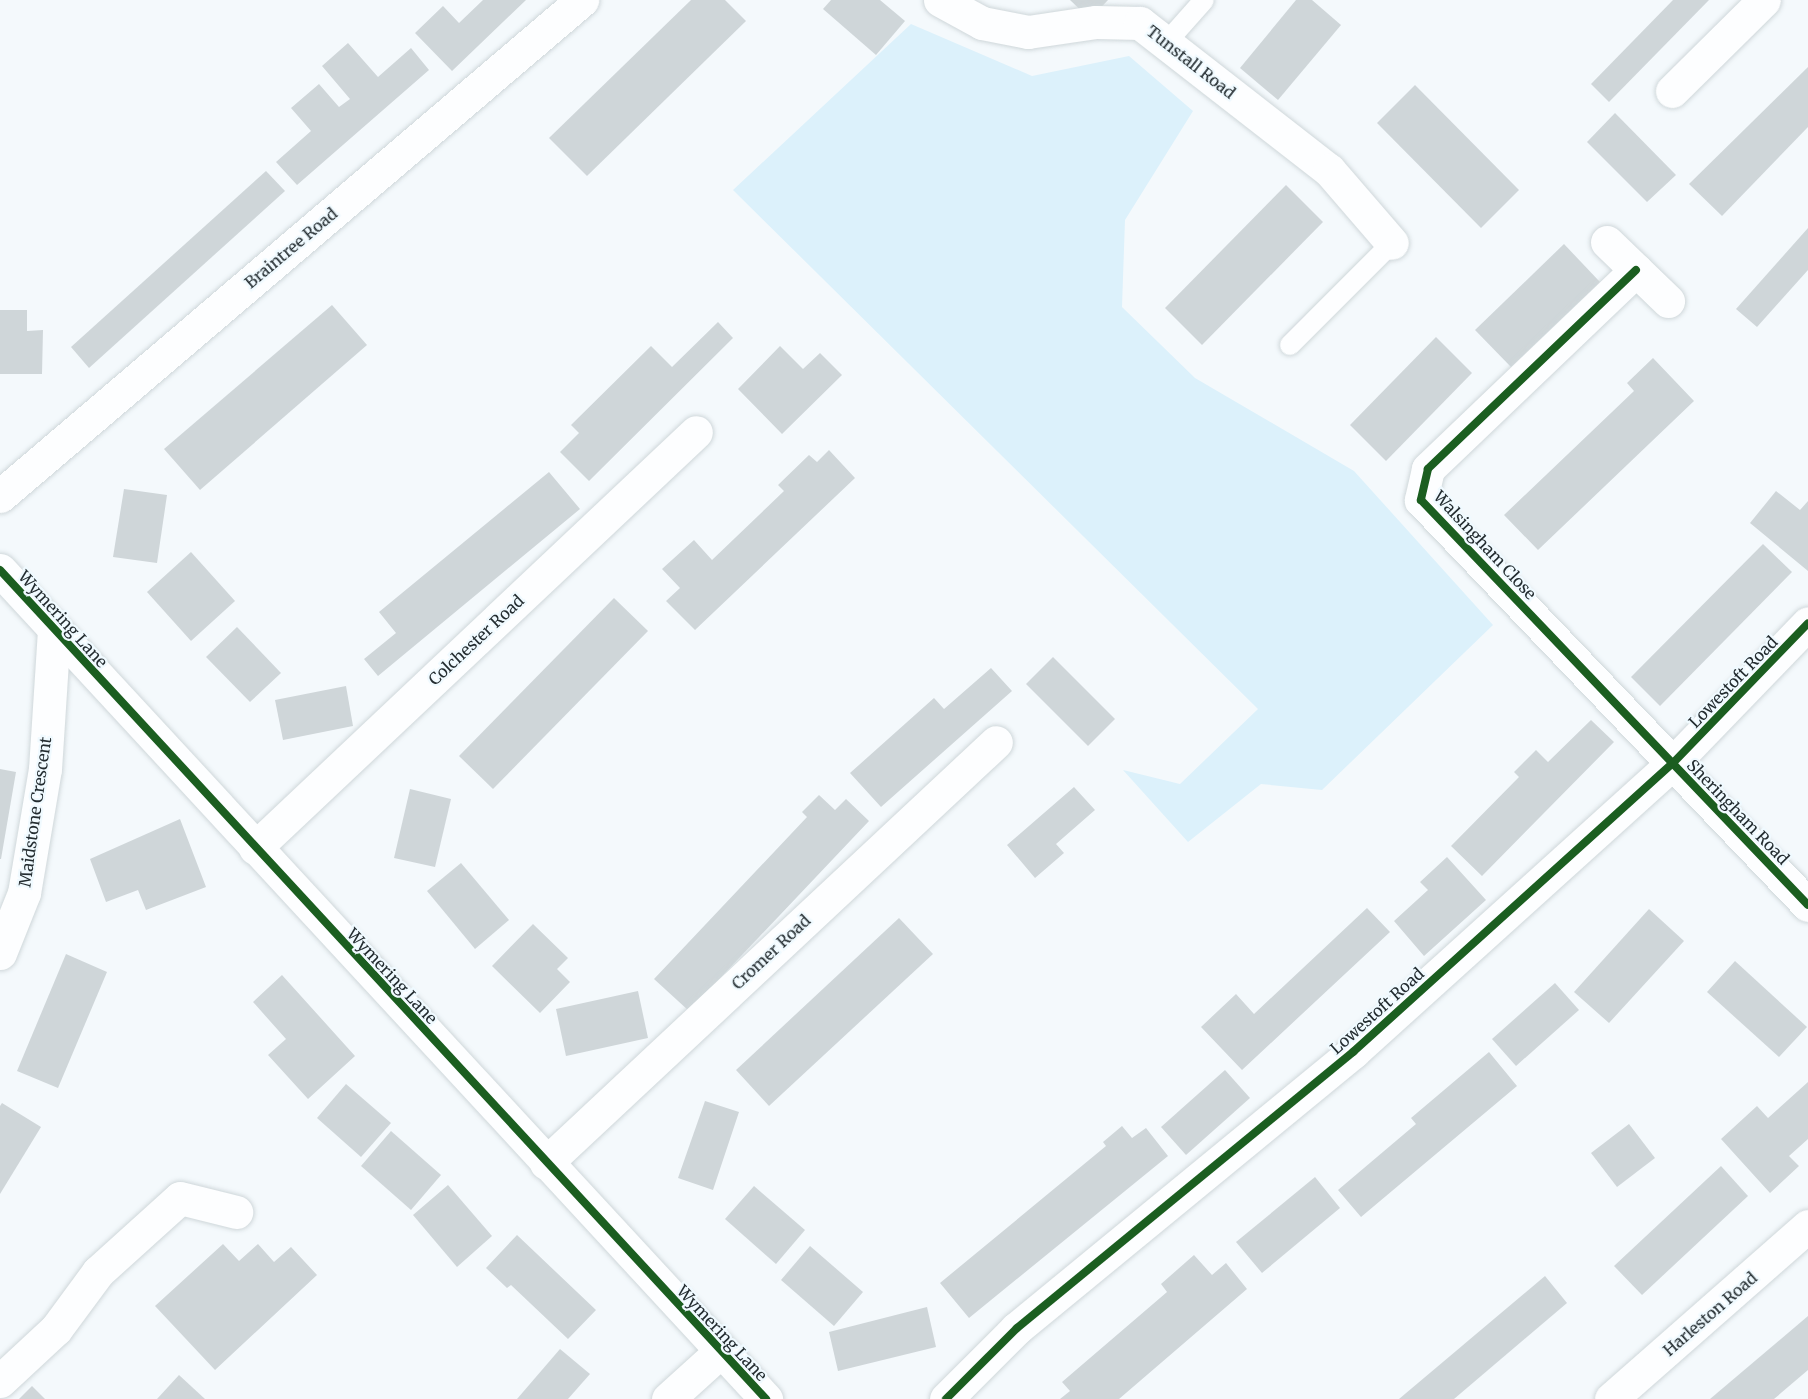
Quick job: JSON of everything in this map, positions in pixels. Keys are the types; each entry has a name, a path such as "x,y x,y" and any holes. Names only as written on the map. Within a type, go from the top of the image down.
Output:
{"street":[{"name":"Braintree Road","path":"0,496 582,0"},
{"name":"Tunstall Road","path":"940,0 982,23 1028,32 1096,22 1140,23 1329,170 1392,243"},
{"path":"1672,91 1764,0"},
{"path":"1607,242 1668,301"},
{"name":"Walsingham Close","path":"1636,270 1428,469 1421,500 1673,763"},
{"name":"Colchester Road","path":"255,848 696,432"},
{"name":"Wymering Lane","path":"0,570 766,1399"},
{"name":"Lowestoft Road","path":"946,1399 1017,1328 1353,1052 1673,763 1808,623"},
{"name":"Maidstone Crescent","path":"0,953 24,893 45,769 54,630"},
{"name":"Cromer Road","path":"546,1163 996,742"},
{"name":"Sheringham Road","path":"1673,763 1808,905"},
{"path":"0,1381 56,1329 98,1272 180,1198 236,1212"},
{"name":"Harleston Road","path":"1611,1399 1808,1226"},
{"path":"668,1399 721,1351"}],"lane":[{"path":"1166,43 1204,0"},
{"path":"1290,345 1392,243"}],"shaded area":[{"path":"911,24 1032,76 1129,56 1193,111 1125,220 1122,307 1195,378 1354,471 1493,625 1322,790 1261,784 1188,842 1123,770 1180,784 1258,709 733,190"}],"building":[{"path":"483,0 526,0 452,71 415,33 443,6 459,23"},
{"path":"691,0 725,0 746,21 587,176 549,138"},
{"path":"831,0 880,0 905,21 876,55 823,9"},
{"path":"1070,0 1108,0 1090,19"},
{"path":"1296,0 1312,0 1341,25 1278,100 1240,68"},
{"path":"1673,0 1709,0 1609,102 1591,84"},
{"path":"348,43 378,77 411,48 429,70 297,185 276,162 311,131 291,108 319,84 339,107 350,99 322,66"},
{"path":"1808,67 1808,127 1722,216 1689,184"},
{"path":"1415,85 1519,190 1481,228 1377,123"},
{"path":"1615,113 1676,175 1647,202 1587,142"},
{"path":"266,171 285,191 89,368 71,347"},
{"path":"1286,185 1323,222 1202,345 1165,308"},
{"path":"1808,228 1808,270 1757,327 1736,309"},
{"path":"1564,244 1600,282 1511,367 1475,330"},
{"path":"332,305 367,345 200,490 164,449"},
{"path":"0,310 27,310 27,331 43,330 42,374 0,374"},
{"path":"718,322 733,338 589,481 560,452 579,433 571,425 651,346 672,367"},
{"path":"1436,337 1472,373 1386,461 1350,425"},
{"path":"780,346 803,369 820,353 842,375 782,434 738,389"},
{"path":"1653,358 1694,401 1538,550 1504,515 1634,391 1627,383"},
{"path":"829,450 855,478 695,630 666,601 680,588 662,569 694,540 712,560 784,491 778,485 809,455 817,462"},
{"path":"549,472 580,509 378,676 364,659 396,633 379,612"},
{"path":"124,489 167,495 157,563 113,557"},
{"path":"1776,491 1800,510 1808,501 1808,571 1750,523"},
{"path":"1763,544 1792,572 1660,706 1631,677"},
{"path":"191,552 235,601 191,641 147,592"},
{"path":"614,598 648,631 493,789 459,756"},
{"path":"237,627 281,673 250,702 206,657"},
{"path":"1053,657 1115,719 1088,746 1026,684"},
{"path":"991,668 1012,691 881,807 850,773 934,698 944,709"},
{"path":"346,686 353,726 283,740 275,700"},
{"path":"1591,720 1614,742 1482,876 1451,846 1519,777 1514,772 1536,750 1548,762"},
{"path":"0,769 16,772 1,859 0,859"},
{"path":"1074,787 1095,810 1056,844 1064,853 1035,878 1007,845"},
{"path":"410,789 451,799 435,867 394,858"},
{"path":"819,795 835,810 846,799 869,821 689,1011 654,979 807,817 802,812"},
{"path":"180,819 206,887 146,910 138,890 106,902 90,859"},
{"path":"1447,857 1486,900 1424,956 1394,921 1428,890 1420,882"},
{"path":"461,863 509,920 475,949 427,891"},
{"path":"1367,908 1390,932 1242,1070 1201,1027 1236,994 1254,1014"},
{"path":"1649,909 1684,941 1609,1023 1574,992"},
{"path":"899,918 933,954 769,1106 736,1070"},
{"path":"533,924 568,958 557,969 570,982 540,1013 492,966"},
{"path":"66,954 107,972 58,1088 17,1071"},
{"path":"1735,961 1807,1027 1779,1057 1707,992"},
{"path":"282,975 355,1056 308,1099 268,1055 286,1039 253,1002"},
{"path":"1555,983 1579,1010 1516,1066 1492,1039"},
{"path":"638,991 648,1038 566,1056 556,1009"},
{"path":"1489,1052 1517,1086 1361,1217 1338,1190 1416,1124 1411,1118"},
{"path":"1225,1070 1250,1098 1186,1155 1161,1127"},
{"path":"1808,1082 1808,1139 1789,1156 1799,1166 1770,1193 1721,1139 1757,1106 1768,1118"},
{"path":"346,1084 391,1123 361,1157 317,1118"},
{"path":"705,1101 739,1112 713,1190 678,1178"},
{"path":"2,1103 41,1127 0,1194 0,1106"},
{"path":"1629,1124 1655,1158 1617,1187 1591,1153"},
{"path":"1122,1126 1132,1138 1146,1128 1168,1156 969,1318 940,1283 1106,1146 1103,1142"},
{"path":"391,1131 441,1175 411,1210 361,1166"},
{"path":"1721,1166 1748,1196 1642,1295 1614,1266"},
{"path":"1315,1177 1340,1208 1262,1273 1236,1242"},
{"path":"448,1185 492,1236 457,1267 413,1215"},
{"path":"754,1186 805,1230 776,1264 725,1219"},
{"path":"517,1235 596,1310 568,1339 511,1285 507,1288 486,1268"},
{"path":"223,1244 239,1261 258,1244 274,1262 291,1247 317,1275 215,1370 155,1306"},
{"path":"810,1246 863,1292 834,1326 781,1280"},
{"path":"1194,1255 1212,1275 1226,1263 1247,1289 1119,1399 1060,1399 1070,1391 1062,1382 1167,1292 1161,1284"},
{"path":"1545,1276 1567,1303 1454,1399 1399,1399"},
{"path":"927,1307 936,1347 838,1371 829,1332"},
{"path":"1808,1316 1808,1370 1774,1399 1710,1399"},
{"path":"560,1349 590,1374 568,1399 517,1399"},
{"path":"179,1375 205,1399 157,1399"},
{"path":"32,1386 45,1399 19,1399"}],"cycle path":[{"path":"1636,270 1428,469 1421,500 1808,905"},
{"path":"0,570 766,1399"},
{"path":"946,1399 1017,1328 1353,1052 1673,763 1808,623"}]}
